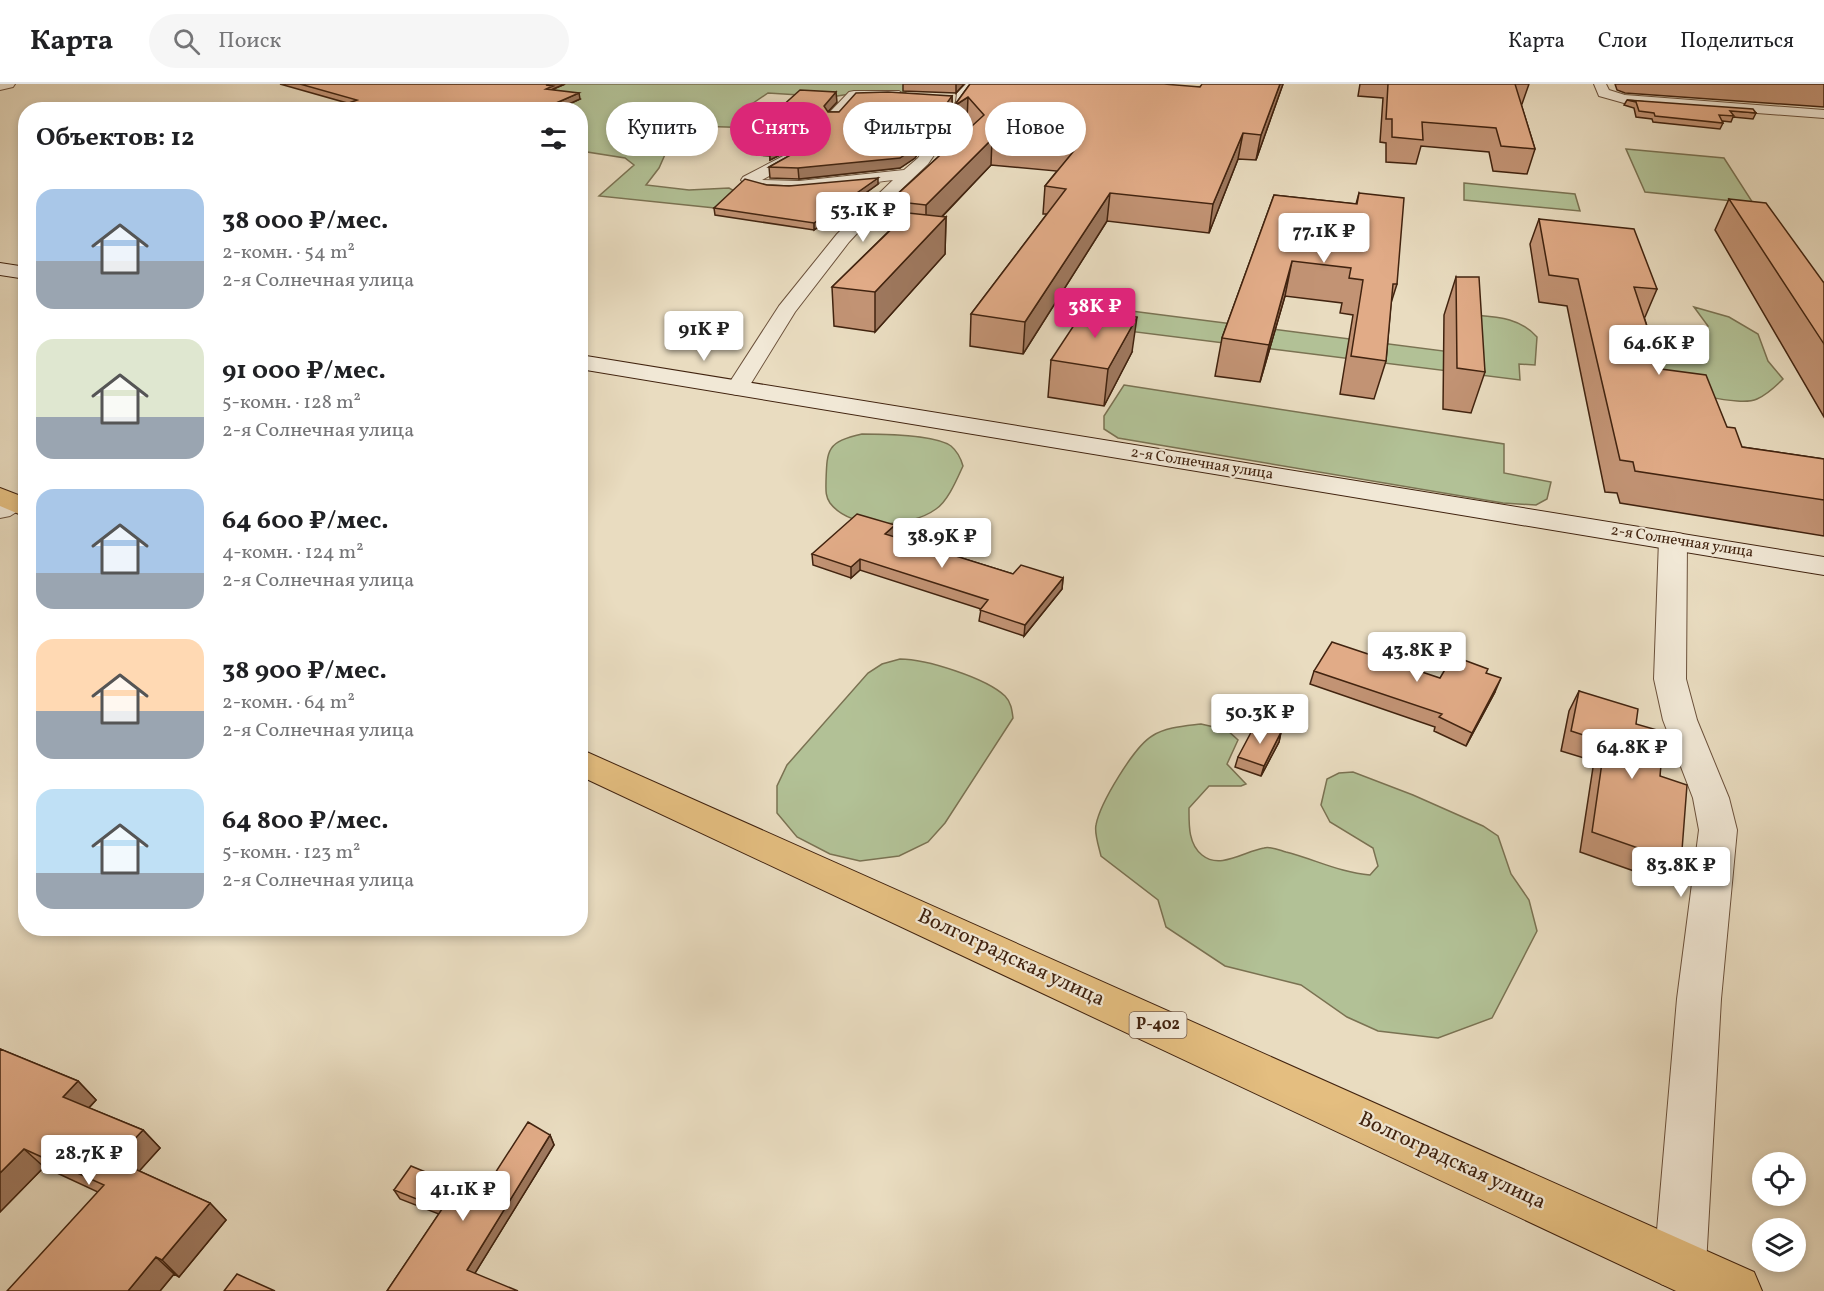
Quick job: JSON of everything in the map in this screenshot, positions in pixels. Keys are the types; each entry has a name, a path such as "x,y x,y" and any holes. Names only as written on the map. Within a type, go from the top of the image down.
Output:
{"main road":[{"name":"Волгоградская улица","path":"588,765 1735,1291"}],"street":[{"path":"0,86 9,84"},
{"path":"1599,84 1604,93 1624,99 1824,114"},
{"path":"736,388 786,310 836,247 868,211 931,152 963,94"},
{"path":"833,117 854,95 910,95"},
{"path":"793,156 749,180 756,186 794,186 908,174"},
{"path":"0,269 18,272"},
{"name":"2-я Солнечная улица","path":"588,363 1824,566"},
{"path":"1673,540 1671,679 1680,720 1711,798 1718,830 1699,999 1680,1265"}],"green space":[{"path":"565,84 913,84 905,93 856,93 831,97 768,93 755,102 730,102 730,127 718,127 718,102 606,102 606,155 588,152 588,102 572,102 579,99 547,92"},
{"path":"1626,149 1724,158 1753,203 1645,192"},
{"path":"612,156 664,156 659,168 646,185 689,190 729,188 738,193 834,213 822,224 715,208 599,196 634,165 625,158"},
{"path":"1464,183 1575,194 1580,211 1464,200"},
{"path":"1092,306 1474,355 1474,315 1492,317 1516,322 1537,337 1535,365 1519,364 1520,380 1080,325"},
{"path":"1694,307 1729,317 1758,334 1768,361 1783,379 1764,395 1749,401 1709,397 1672,383 1660,368 1654,336 1695,335 1708,326"},
{"path":"1124,385 1504,444 1504,473 1551,482 1547,499 1536,505 1503,503 1118,438 1104,429 1104,416"},
{"path":"862,434 921,437 943,442 955,450 963,466 944,501 925,515 897,523 881,524 852,518 840,512 830,503 826,487 827,461 831,448 835,444"},
{"path":"900,659 940,666 970,676 996,689 1007,698 1013,718 945,823 928,842 899,856 860,861 830,854 797,837 777,813 777,786 787,765 868,673 882,664"},
{"path":"1201,724 1227,730 1238,740 1227,764 1246,784 1209,786 1189,808 1192,840 1197,850 1209,859 1225,860 1257,850 1275,848 1338,869 1370,875 1378,866 1373,848 1330,822 1321,805 1327,779 1339,773 1353,772 1413,795 1483,826 1498,836 1511,874 1529,900 1537,931 1492,1018 1438,1038 1378,1031 1347,1017 1301,985 1225,966 1166,927 1158,900 1101,856 1096,825 1104,803 1119,776 1145,742 1163,731"}],"building":[{"path":"300,84 549,84 546,85 553,86 546,89 579,93 558,102 352,102 357,100"},
{"path":"970,84 1164,84 1200,87 1202,84 1280,84 1261,135 1243,133 1213,204 1110,193 1025,322 971,314 1066,189 1045,186 1070,156 1086,156 1086,102 985,102 985,146 926,205 890,201 939,156 973,156 973,125 984,115 968,97 957,102"},
{"path":"1388,84 1515,84 1535,149 1501,146 1496,128 1422,122 1423,140 1392,137 1392,119 1386,119"},
{"path":"800,90 836,92 827,102 787,102"},
{"path":"888,92 952,96 948,102 848,102 856,93"},
{"path":"1627,100 1753,109 1756,113 1730,111 1734,116 1719,115 1723,123 1655,116 1654,113 1639,111 1636,102"},
{"path":"843,108 843,156 903,156 798,168 769,167 789,156 831,156 831,112 839,112"},
{"path":"878,178 814,223 714,208 745,179 767,185 789,186"},
{"path":"1359,193 1404,198 1397,284 1393,284 1386,361 1351,356 1363,280 1349,278 1351,268 1292,261 1269,345 1222,338 1274,195 1357,204"},
{"path":"1729,199 1766,203 1824,283 1824,344"},
{"path":"908,213 946,217 875,292 832,287"},
{"path":"1539,219 1634,229 1657,289 1634,287 1661,369 1706,375 1727,427 1735,428 1742,447 1824,459 1824,500 1635,471 1633,462 1620,460 1578,279 1549,275"},
{"path":"1456,277 1479,277 1485,372 1457,368"},
{"path":"1084,310 1137,317 1108,369 1051,360"},
{"path":"857,514 895,525 885,534 1013,574 1021,565 1063,578 1025,625 980,610 988,600 860,559 851,567 812,554"},
{"path":"1332,642 1440,678 1453,656 1488,669 1486,673 1501,678 1472,733 1439,717 1442,714 1314,671"},
{"path":"1579,691 1638,709 1636,724 1664,732 1660,776 1687,785 1681,863 1592,832 1605,742 1571,731"},
{"path":"1256,723 1281,732 1264,766 1238,757"},
{"path":"0,1049 78,1081 63,1097 143,1130 115,1160 210,1203 162,1260 156,1257 128,1291 7,1291 104,1185 24,1149 0,1173"},
{"path":"528,1122 550,1135 467,1270 518,1291 387,1291 442,1209 394,1190 411,1166 481,1195"},
{"path":"237,1274 275,1291 224,1291"}]}
